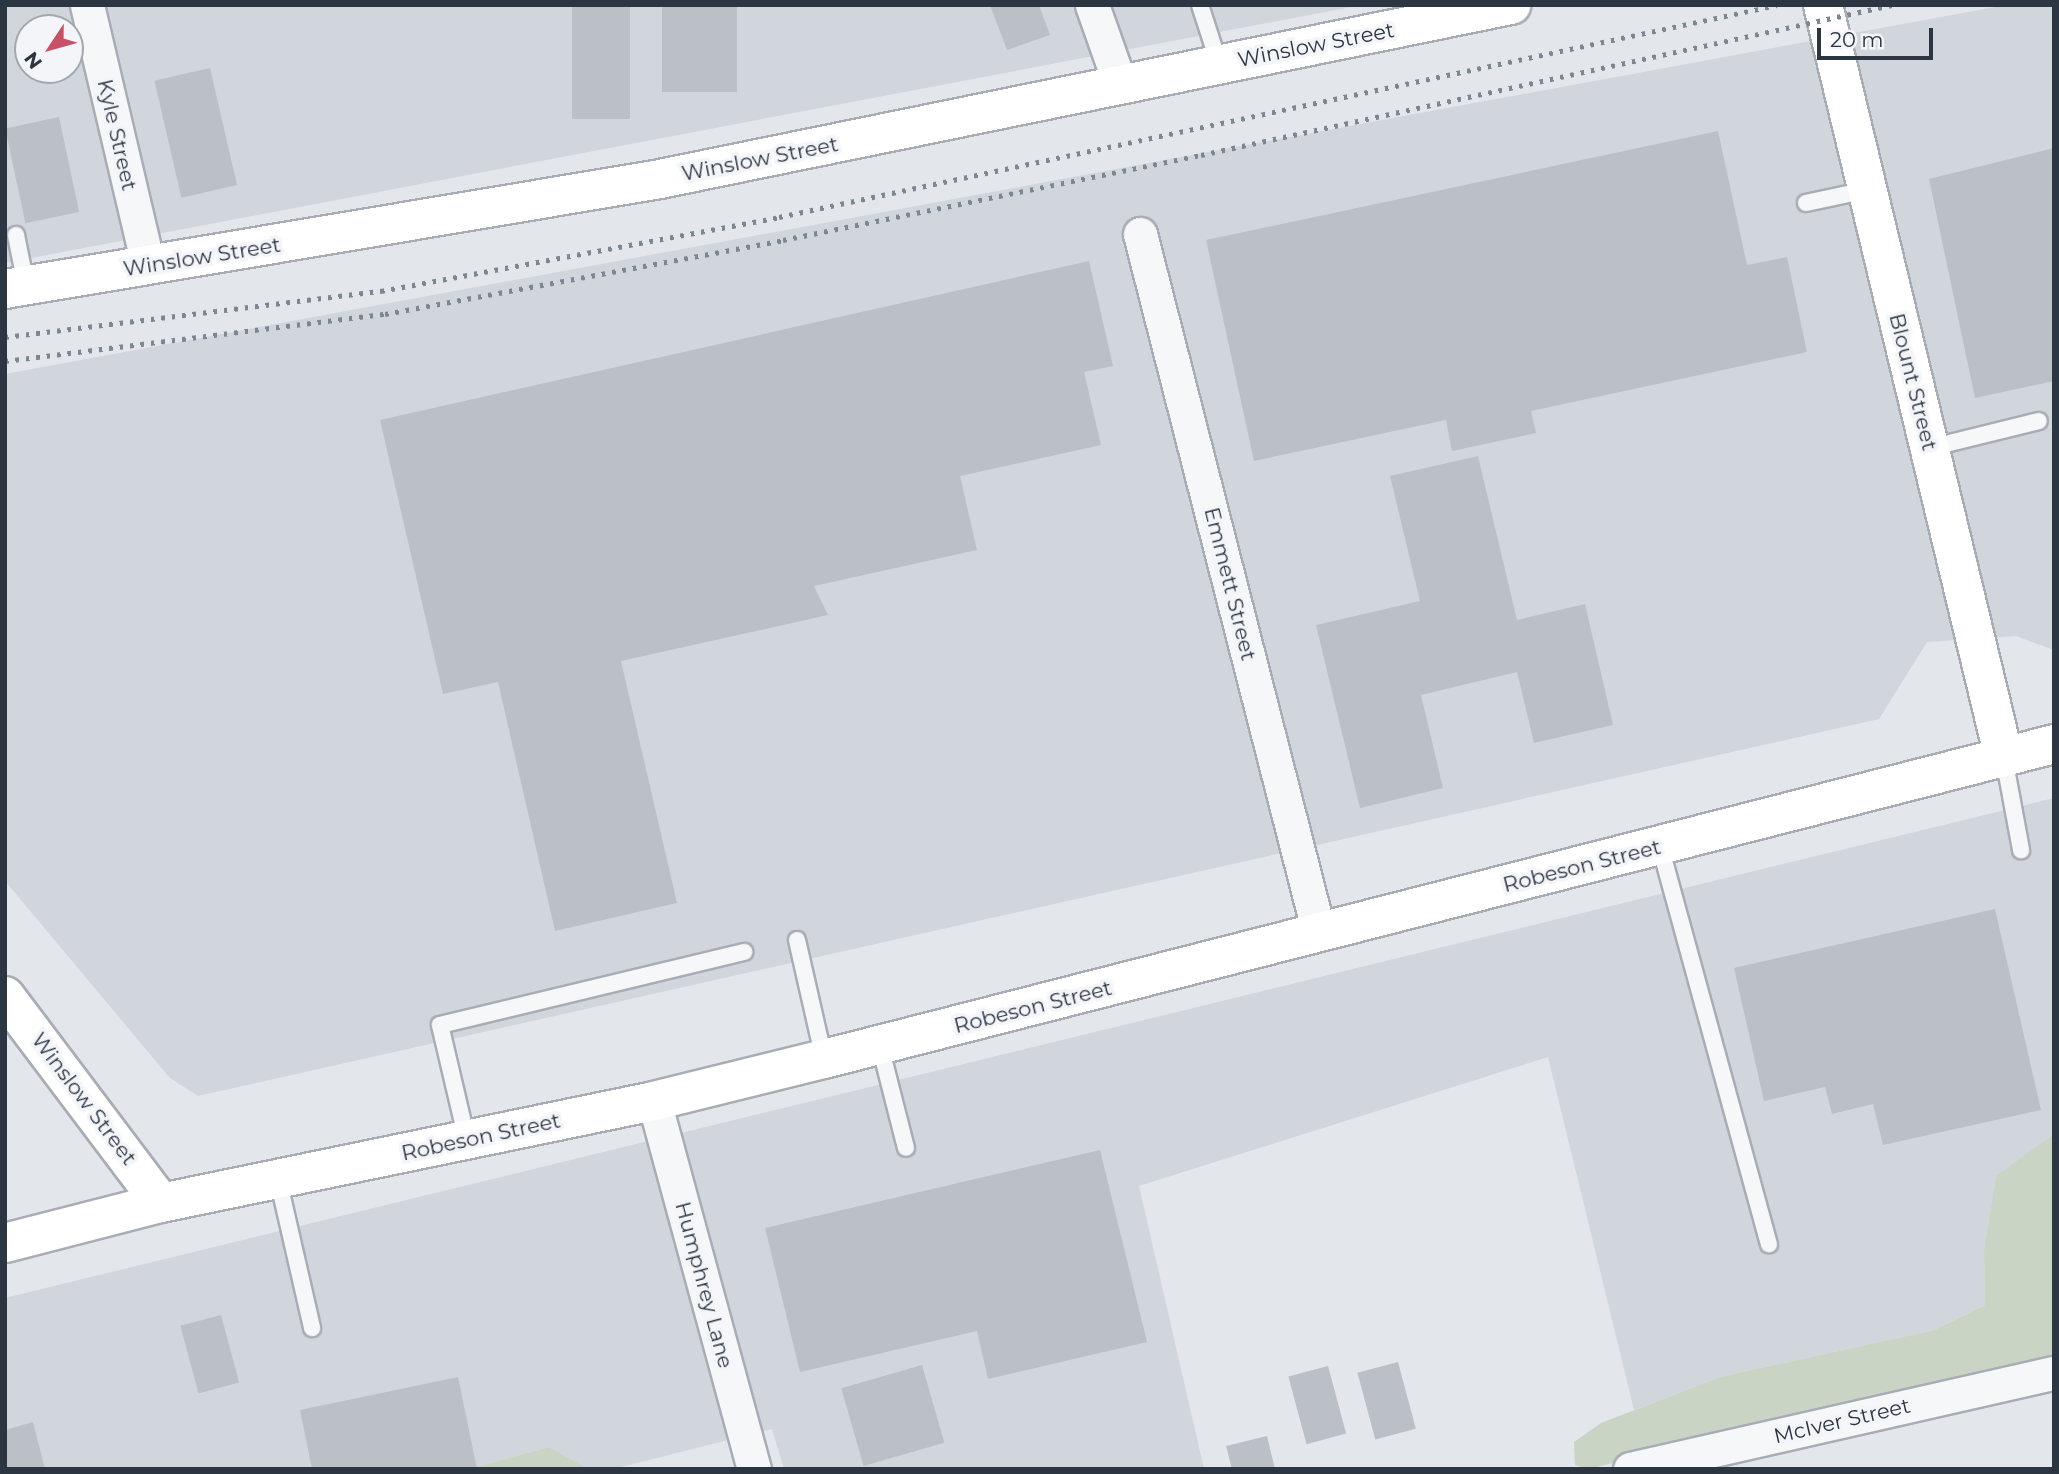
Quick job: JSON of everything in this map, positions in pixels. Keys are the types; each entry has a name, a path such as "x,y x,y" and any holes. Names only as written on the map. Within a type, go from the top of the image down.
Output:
{"street":[{"name":"Kyle Street","path":"87,5 148,265"},
{"path":"1092,5 1120,84"},
{"name":"Winslow Street","path":"16,287 660,179 1511,5"},
{"name":"Blount Street","path":"1823,5 2004,758"},
{"name":"Emmett Street","path":"1140,234 1319,933"},
{"name":"Robeson Street","path":"5,1243 161,1203 654,1101 880,1046 2054,744"},
{"name":"Winslow Street","path":"5,996 161,1203"},
{"name":"Humphrey Lane","path":"654,1101 754,1469"},
{"name":"McIver Street","path":"1630,1469 2054,1373"}],"lane":[{"path":"1200,5 1219,64"},
{"path":"1805,203 1867,190"},
{"path":"16,235 16,287"},
{"path":"1929,448 2039,421"},
{"path":"2004,758 2021,850"},
{"path":"1660,846 1769,1244"},
{"path":"797,940 824,1059"},
{"path":"467,1140 440,1025 744,952"},
{"path":"880,1046 906,1148"},
{"path":"278,1180 312,1328"}],"shaded area":[{"path":"5,5 1362,5 5,263"},
{"path":"2006,5 2054,5 2054,650 2016,636 1927,642 1879,719 198,1096 170,1078 5,881 5,374"},
{"path":"2054,798 2054,1134 1996,1177 1984,1249 1985,1305 1934,1330 1720,1377 1634,1410 1548,1057 1139,1186 1204,1469 784,1469 772,1429 613,1469 589,1469 549,1447 467,1469 5,1469 5,1298"}],"green space":[{"path":"2054,1134 2054,1358 1588,1469 1575,1465 1574,1442 1601,1423 1720,1377 1934,1330 1985,1305 1984,1249 1996,1176"},
{"path":"549,1447 589,1469 467,1469"}],"building":[{"path":"572,5 630,5 630,119 572,119"},
{"path":"662,5 737,5 737,92 662,92"},
{"path":"990,5 1039,5 1050,35 1007,50"},
{"path":"210,68 237,185 181,198 154,81"},
{"path":"59,117 79,212 25,223 5,128"},
{"path":"1718,131 1747,265 1787,257 1807,352 1531,411 1536,433 1452,451 1446,420 1254,461 1206,240"},
{"path":"2054,148 2054,381 1975,398 1929,179"},
{"path":"1089,261 1113,366 1084,372 1101,445 960,476 977,550 814,586 828,615 621,661 677,903 555,931 498,682 443,694 380,420"},
{"path":"1478,456 1517,620 1585,604 1613,725 1534,743 1517,672 1421,695 1443,788 1360,808 1316,625 1420,601 1390,476"},
{"path":"1995,909 2041,1110 1883,1145 1873,1104 1832,1114 1825,1087 1764,1101 1734,968"},
{"path":"1100,1150 1147,1342 988,1379 977,1331 800,1372 765,1228"},
{"path":"221,1315 239,1383 199,1393 180,1326"},
{"path":"1398,1362 1416,1429 1375,1440 1357,1373"},
{"path":"922,1365 944,1443 864,1466 841,1388"},
{"path":"1328,1366 1346,1434 1307,1444 1288,1377"},
{"path":"458,1377 477,1469 312,1469 300,1410"},
{"path":"33,1422 45,1469 5,1469 5,1430"},
{"path":"1267,1436 1275,1469 1232,1469 1226,1446"}],"railway":[{"path":"5,337 381,291 779,217 1777,5"},
{"path":"5,361 385,314 783,240 1201,155 1892,5"}]}
